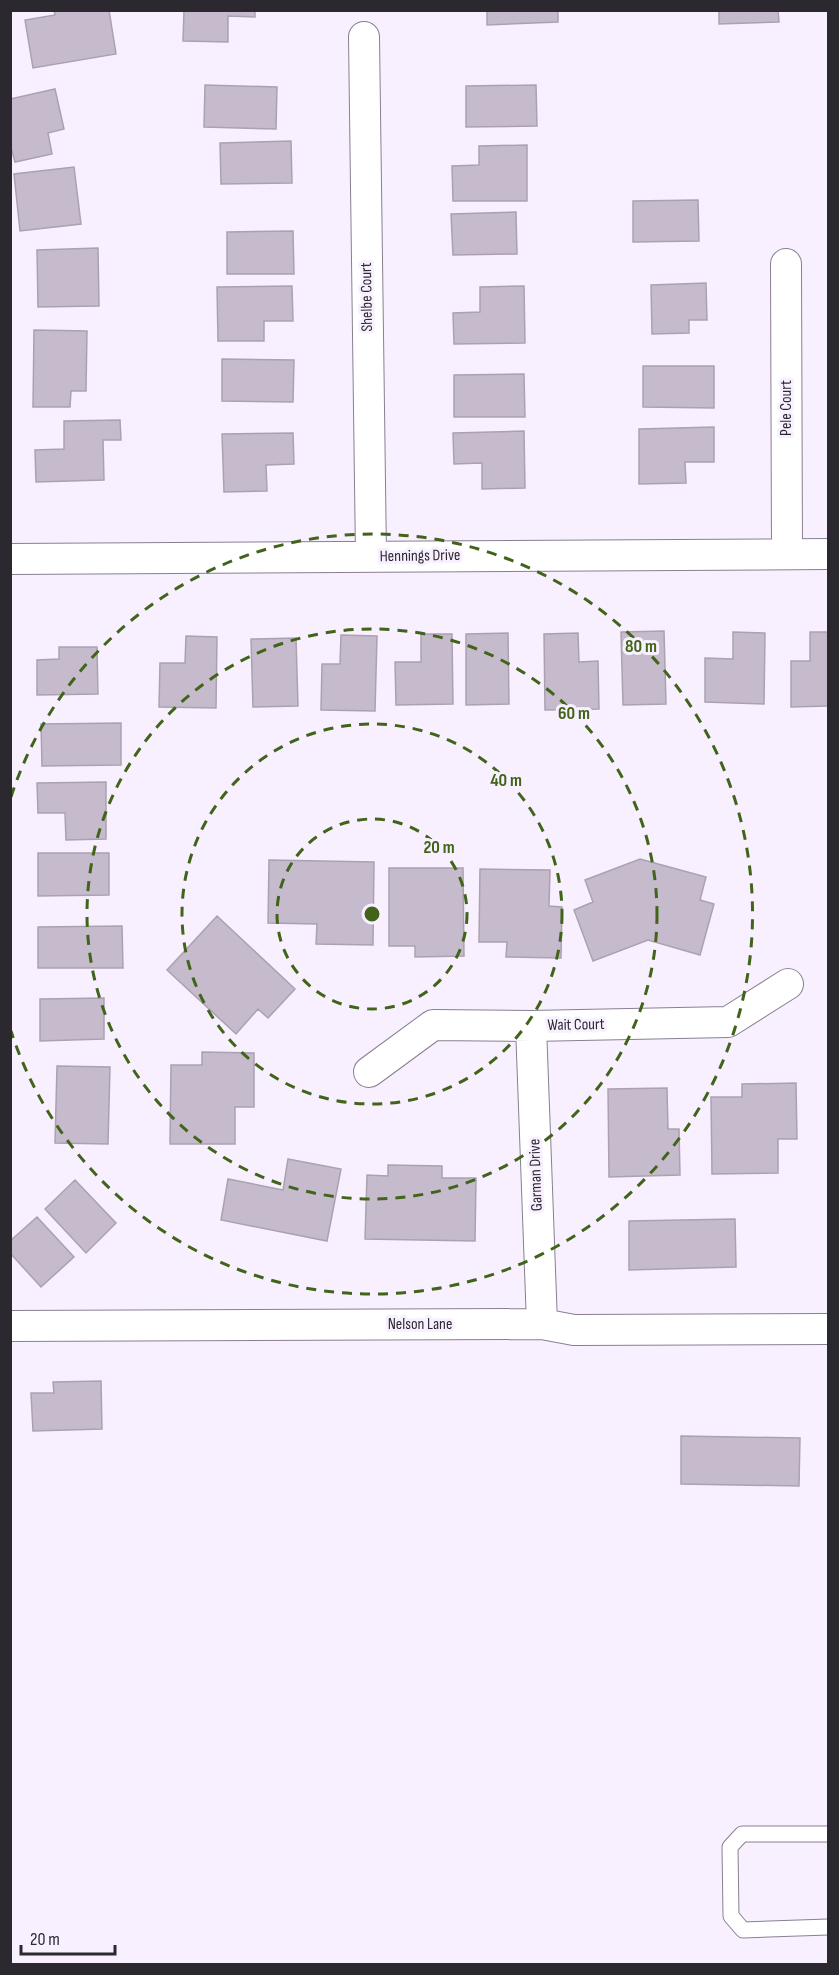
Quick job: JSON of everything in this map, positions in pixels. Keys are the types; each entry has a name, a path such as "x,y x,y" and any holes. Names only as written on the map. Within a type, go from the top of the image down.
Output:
{"street":[{"name":"Shelbe Court","path":"364,37 371,556"},
{"name":"Pele Court","path":"786,264 787,553"},
{"name":"Hennings Drive","path":"10,559 828,554"},
{"name":"Wait Court","path":"369,1072 433,1025 531,1026 728,1022 788,984"},
{"name":"Garman Drive","path":"531,1026 542,1324"},
{"name":"Nelson Lane","path":"10,1326 542,1324 574,1330 828,1329"}],"lane":[{"path":"828,1834 742,1834 729,1847 730,1916 743,1930 828,1927"}],"building":[{"path":"54,10 109,10 116,54 33,68 25,20 55,15"},
{"path":"184,10 255,10 255,17 228,16 228,42 183,41"},
{"path":"487,10 558,10 558,22 487,25"},
{"path":"719,10 778,10 779,22 719,24"},
{"path":"205,85 277,87 276,129 204,127"},
{"path":"536,85 537,126 466,127 466,86"},
{"path":"55,89 64,129 48,133 52,154 15,162 10,144 10,99"},
{"path":"291,141 292,183 221,184 220,143"},
{"path":"527,145 527,201 453,201 452,166 479,165 479,146"},
{"path":"74,167 81,224 20,231 14,174"},
{"path":"698,200 699,241 633,242 633,201"},
{"path":"516,212 517,254 453,255 451,214"},
{"path":"293,231 294,274 227,274 227,232"},
{"path":"98,248 99,306 38,307 37,250"},
{"path":"706,283 707,320 689,320 689,333 652,334 651,285"},
{"path":"292,286 293,321 264,321 264,341 218,341 217,287"},
{"path":"524,286 525,343 454,344 453,313 480,312 480,287"},
{"path":"34,330 87,331 86,391 71,391 70,407 33,407"},
{"path":"222,359 294,360 293,402 222,401"},
{"path":"643,366 714,366 714,408 643,407"},
{"path":"524,374 525,417 454,417 454,375"},
{"path":"120,420 121,440 103,440 104,480 36,482 35,450 64,449 64,421"},
{"path":"714,427 714,462 685,462 686,483 639,484 639,429"},
{"path":"524,431 525,488 482,489 482,463 454,464 453,433"},
{"path":"293,433 294,464 266,465 267,491 224,492 222,434"},
{"path":"664,631 666,704 623,705 621,632"},
{"path":"733,632 765,633 764,704 705,702 705,658 733,659"},
{"path":"810,632 828,632 828,706 791,707 791,661 810,661"},
{"path":"508,633 509,704 466,705 466,634"},
{"path":"578,633 579,662 598,661 599,709 545,710 544,634"},
{"path":"421,634 452,634 453,704 396,705 395,662 421,662"},
{"path":"341,635 377,636 375,711 321,710 322,664 340,664"},
{"path":"186,636 217,637 216,708 159,707 160,663 185,663"},
{"path":"296,638 298,706 253,707 251,639"},
{"path":"59,647 97,647 98,694 37,695 37,660 59,659"},
{"path":"121,723 121,765 42,766 41,724"},
{"path":"106,782 106,839 66,840 65,813 38,813 37,783"},
{"path":"38,853 109,853 109,895 38,896"},
{"path":"640,859 706,877 700,900 714,904 700,955 648,940 593,961 574,910 593,902 585,880"},
{"path":"269,860 374,862 373,945 316,944 317,924 268,923"},
{"path":"389,868 463,868 464,956 415,957 415,946 389,946"},
{"path":"480,869 550,870 549,906 562,907 561,958 506,957 507,942 479,942"},
{"path":"217,916 295,989 268,1018 258,1009 236,1034 167,970"},
{"path":"122,926 123,968 38,968 38,927"},
{"path":"104,998 104,1039 40,1041 40,999"},
{"path":"202,1052 254,1053 254,1107 235,1107 235,1144 170,1144 171,1065 202,1065"},
{"path":"57,1066 110,1067 108,1144 55,1143"},
{"path":"796,1083 797,1139 778,1139 778,1173 712,1174 711,1097 742,1097 742,1084"},
{"path":"667,1088 668,1129 679,1129 680,1175 609,1177 608,1089"},
{"path":"288,1159 341,1169 327,1241 221,1220 228,1179 283,1190"},
{"path":"388,1165 442,1166 442,1178 476,1178 475,1241 365,1239 367,1175 388,1176"},
{"path":"75,1180 116,1223 86,1253 45,1209"},
{"path":"37,1217 74,1257 41,1287 10,1253 10,1241"},
{"path":"735,1219 736,1267 629,1270 629,1221"},
{"path":"101,1381 102,1429 33,1431 31,1393 54,1393 53,1382"},
{"path":"681,1436 800,1438 799,1486 681,1484"}]}
